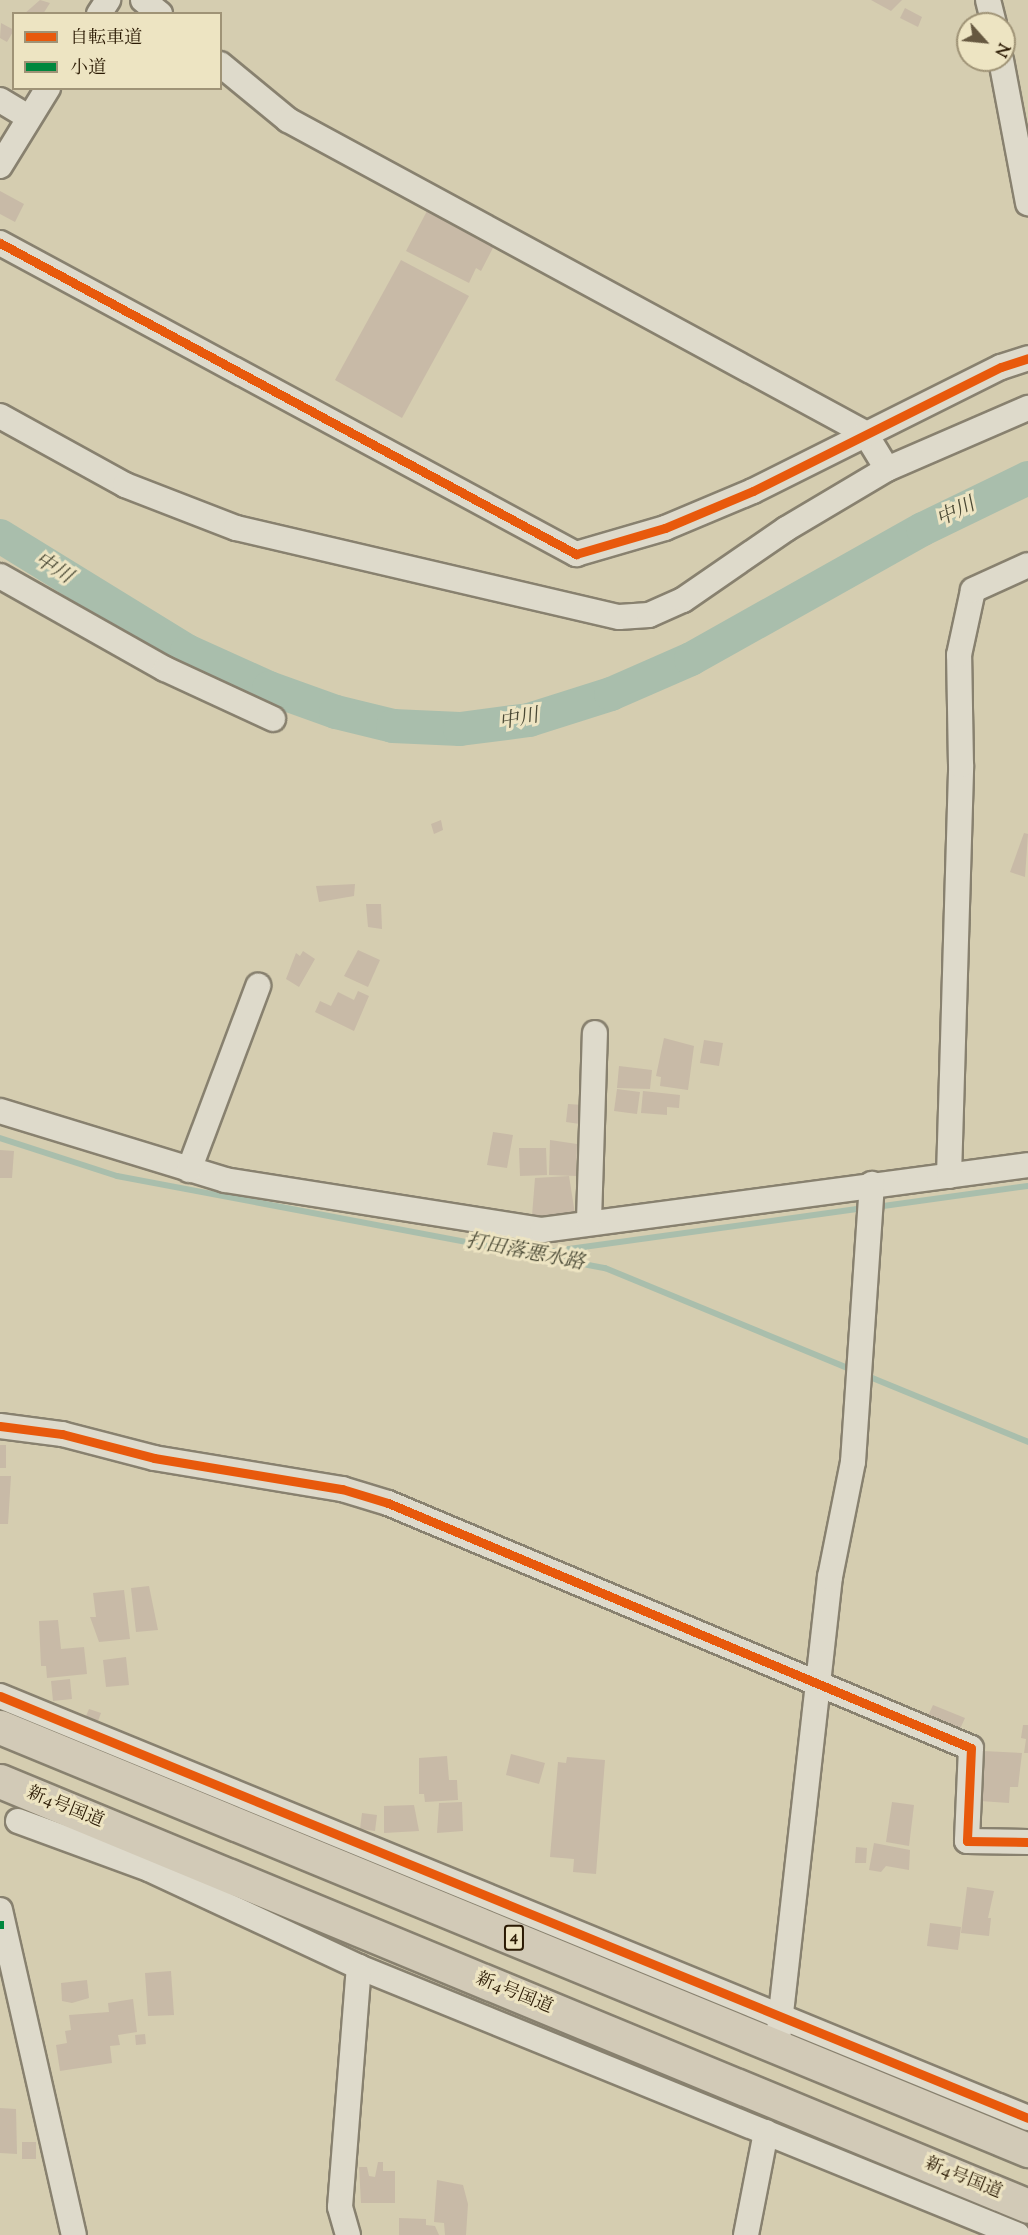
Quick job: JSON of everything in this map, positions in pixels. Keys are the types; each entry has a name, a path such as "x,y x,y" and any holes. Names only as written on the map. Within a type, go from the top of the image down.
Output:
{"highway":[{"name":"4","path":"0,1727 779,2031 1028,2150"},
{"name":"新4号国道","path":"0,1781 134,1849 1028,2206"}],"street":[{"path":"143,0 158,12"},
{"path":"222,66 288,120 865,433 887,469"},
{"path":"1003,72 1028,203"},
{"path":"0,166 47,90"},
{"path":"0,100 28,117"},
{"path":"0,243 576,554 665,528 753,491 1001,367 1028,358"},
{"path":"0,416 125,485 236,528 619,617 649,615 683,600 786,529 887,469 1028,408"},
{"path":"949,1176 961,765 959,655 974,590 1028,565"},
{"path":"0,576 165,669 273,719"},
{"path":"189,1170 258,986"},
{"path":"589,1221 595,1033"},
{"path":"0,1111 225,1180 542,1230 589,1221 1028,1166"},
{"path":"779,2031 830,1577 853,1462 872,1184"},
{"path":"0,1426 62,1434 154,1458 342,1489 388,1503 971,1748 967,1841 1028,1842"},
{"path":"0,1696 779,2031 1028,2118"},
{"path":"18,1821 134,1849 358,1967 1018,2235"},
{"path":"0,1910 74,2235"},
{"path":"348,2235 340,2207 358,1967"},
{"path":"746,2235 766,2132"}],"building":[{"path":"40,0 50,3 44,12 26,12"},
{"path":"871,0 902,0 891,11"},
{"path":"905,8 922,17 918,27 900,18"},
{"path":"1,23 12,29 7,42 0,38"},
{"path":"0,191 24,204 15,222 0,214"},
{"path":"428,209 495,244 481,271 476,268 469,283 406,251"},
{"path":"401,260 469,296 402,418 335,380"},
{"path":"441,820 443,830 434,834 431,824"},
{"path":"1024,833 1028,834 1025,877 1010,872"},
{"path":"355,884 354,896 319,902 316,886"},
{"path":"366,904 381,904 382,929 368,927"},
{"path":"358,950 380,960 368,987 344,976"},
{"path":"303,951 315,959 299,987 286,979 296,953 300,956"},
{"path":"358,991 369,996 354,1031 315,1012 320,1001 331,1006 338,992 354,1000"},
{"path":"664,1038 694,1046 688,1090 660,1086 661,1077 656,1076"},
{"path":"704,1040 723,1043 719,1066 700,1063"},
{"path":"619,1066 652,1070 650,1089 617,1088"},
{"path":"617,1089 640,1092 637,1114 614,1111"},
{"path":"643,1091 680,1095 679,1108 667,1107 667,1115 641,1113"},
{"path":"568,1104 583,1105 580,1124 566,1122"},
{"path":"493,1132 513,1135 507,1168 487,1165"},
{"path":"550,1140 577,1144 576,1176 549,1175"},
{"path":"519,1148 546,1148 547,1175 520,1176"},
{"path":"0,1150 14,1151 12,1178 0,1178"},
{"path":"569,1176 575,1214 532,1216 535,1178"},
{"path":"0,1445 6,1445 6,1468 0,1468"},
{"path":"0,1476 11,1476 8,1524 0,1524"},
{"path":"149,1586 158,1630 136,1632 131,1588"},
{"path":"124,1590 130,1639 99,1642 90,1617 96,1617 93,1593"},
{"path":"58,1620 61,1649 84,1647 87,1674 47,1678 46,1666 41,1666 39,1621"},
{"path":"126,1657 129,1685 106,1687 103,1660"},
{"path":"70,1679 72,1699 53,1701 51,1681"},
{"path":"933,1705 965,1718 960,1729 928,1716"},
{"path":"89,1709 101,1713 98,1721 86,1716"},
{"path":"1023,1725 1028,1725 1028,1753 1024,1753 1026,1739 1021,1738"},
{"path":"983,1751 1022,1753 1018,1787 1010,1787 1009,1803 980,1801"},
{"path":"511,1754 545,1763 539,1784 506,1775"},
{"path":"447,1756 449,1780 457,1780 458,1800 425,1802 424,1794 419,1794 419,1758"},
{"path":"567,1757 605,1760 596,1874 573,1872 574,1859 550,1857 558,1762 566,1763"},
{"path":"462,1802 463,1831 437,1833 439,1803"},
{"path":"892,1802 914,1805 909,1846 886,1842"},
{"path":"414,1805 419,1831 384,1833 384,1806"},
{"path":"362,1813 377,1815 375,1831 360,1829"},
{"path":"874,1843 910,1850 909,1870 886,1866 881,1872 869,1870"},
{"path":"856,1847 867,1848 866,1863 855,1863"},
{"path":"967,1887 994,1891 988,1918 991,1918 989,1936 961,1933"},
{"path":"930,1923 961,1927 958,1950 927,1946"},
{"path":"171,1971 174,2015 148,2016 145,1973"},
{"path":"87,1980 89,1998 72,2003 62,2001 61,1983"},
{"path":"133,1999 137,2032 118,2035 120,2045 110,2046 112,2063 60,2071 56,2045 67,2043 65,2031 71,2030 69,2015 109,2012 108,2003"},
{"path":"145,2034 146,2044 136,2045 135,2035"},
{"path":"0,2108 16,2109 17,2154 0,2153"},
{"path":"22,2142 36,2142 36,2159 22,2159"},
{"path":"378,2162 383,2162 383,2171 395,2171 395,2203 361,2203 359,2167 367,2167 369,2176 375,2177"},
{"path":"437,2180 463,2185 468,2204 466,2235 445,2235 444,2223 434,2222"},
{"path":"399,2218 426,2219 426,2225 435,2226 439,2235 399,2235"}],"waterway":[{"name":"中川","path":"0,536 187,651 269,688 336,712 393,726 460,729 529,720 611,694 691,659 923,529 1028,478"},
{"name":"打田落悪水路","path":"0,1138 117,1176 605,1268 853,1370"},
{"path":"876,1207 1028,1186"},
{"path":"540,1253 866,1208"},
{"name":"打田落悪水路","path":"865,1375 1028,1442"}],"cycle path":[{"path":"0,243 576,554 665,528 753,491 1001,367 1028,358"},
{"path":"0,1426 62,1434 154,1458 342,1489 388,1503 971,1748 967,1841 1028,1842"},
{"path":"0,1696 1028,2118"}]}
